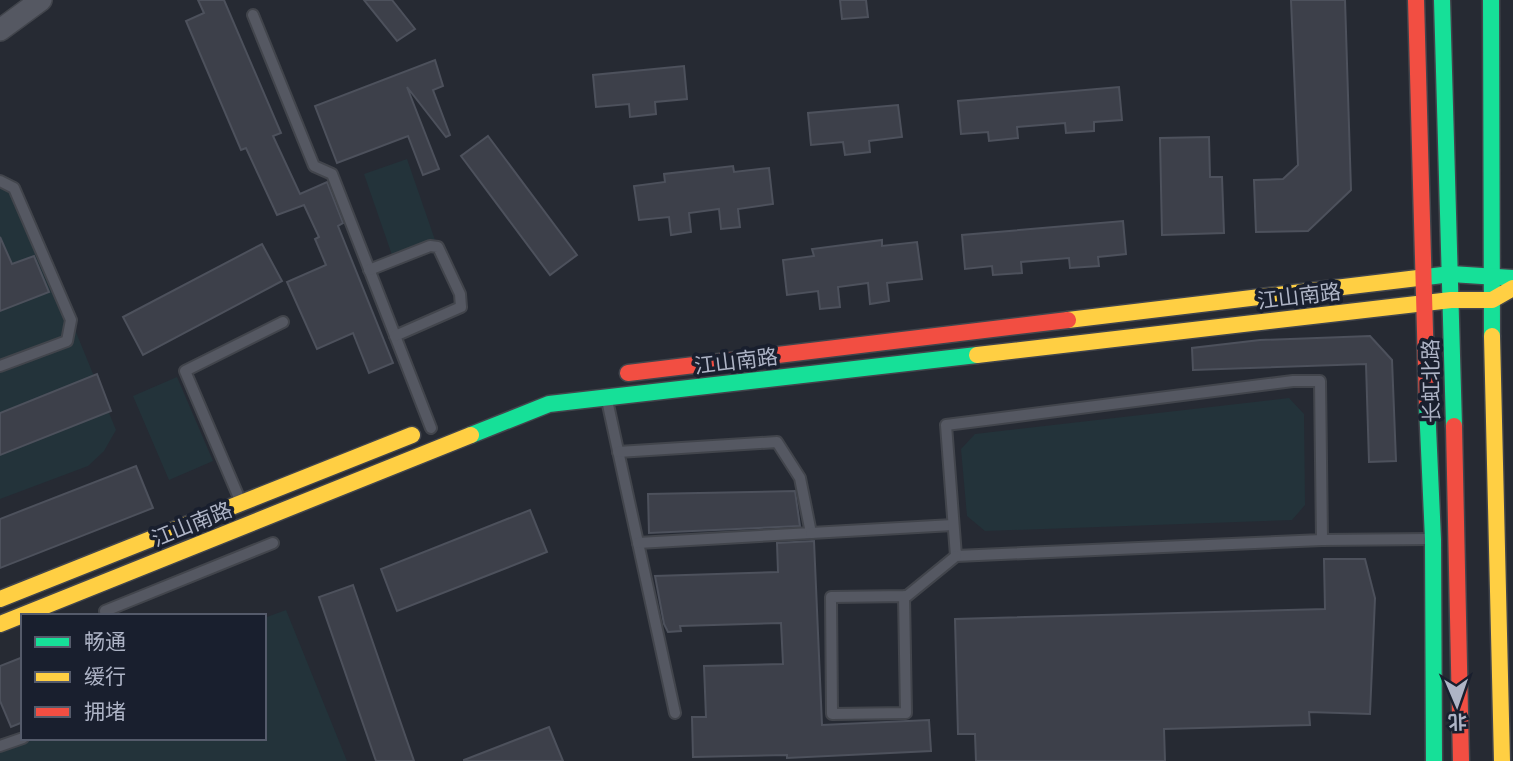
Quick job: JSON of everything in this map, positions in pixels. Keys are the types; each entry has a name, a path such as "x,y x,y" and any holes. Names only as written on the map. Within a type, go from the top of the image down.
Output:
{"main road":[{"path":"1416,0 1433,539 1434,761"},
{"name":"长虹北路","path":"1442,0 1451,274 1461,761"},
{"path":"1491,0 1491,275 1502,761"},
{"name":"江山南路","path":"612,374 1451,274 1513,278"},
{"name":"江山南路","path":"25,614 549,404 1451,300 1492,300 1513,288"},
{"name":"江山南路","path":"0,599 437,425"},
{"name":"江山南路","path":"0,624 21,616"}],"street":[{"path":"0,30 41,0"}],"lane":[{"path":"253,15 314,166 332,174 395,336 437,425"},
{"path":"0,181 14,188 71,320 67,341 0,366"},
{"path":"369,270 430,246 438,247 460,294 461,307 395,336"},
{"path":"242,503 185,371 284,323"},
{"path":"956,556 946,425 1280,383 1320,381 1322,540"},
{"path":"606,397 675,713"},
{"path":"618,452 776,442 800,478 811,533"},
{"path":"638,543 953,525"},
{"path":"904,596 906,713 832,714 831,597 904,596 956,556 1322,540 1433,539"},
{"path":"94,586 106,614 273,543"},
{"path":"0,746 21,739"}],"shaded area":[{"path":"407,159 435,240 392,255 364,174"},
{"path":"0,181 14,188 116,430 104,451 88,466 0,499"},
{"path":"177,377 213,461 169,480 133,396"},
{"path":"1289,398 1304,414 1305,505 1292,520 985,531 967,516 961,449 975,434"},
{"path":"286,610 347,761 0,761 0,746 21,739 266,740 266,617"}],"building":[{"path":"198,0 224,0 281,133 273,136 300,194 327,182 343,223 338,226 393,363 369,373 353,333 317,349 287,282 326,265 315,239 319,237 304,205 277,215 246,148 241,150 186,21 204,13"},
{"path":"364,0 392,0 415,29 397,41"},
{"path":"840,0 866,0 868,17 842,19"},
{"path":"1291,0 1345,0 1351,190 1308,231 1256,232 1254,180 1283,179 1298,165"},
{"path":"435,60 443,86 433,90 450,135 446,137 407,87 439,169 423,175 408,136 337,163 315,106"},
{"path":"684,66 687,99 655,102 656,114 630,117 629,104 596,107 593,75"},
{"path":"1119,87 1122,120 1094,122 1094,131 1066,133 1065,123 1017,127 1018,138 989,141 988,132 961,134 958,101"},
{"path":"898,105 902,137 869,141 870,152 845,155 843,142 811,145 808,113"},
{"path":"488,136 577,255 550,275 461,156"},
{"path":"1209,137 1210,177 1222,177 1224,233 1162,235 1160,138"},
{"path":"733,166 734,172 769,168 773,204 738,209 740,227 721,229 719,209 689,213 691,232 671,235 669,217 639,220 634,186 665,182 664,174"},
{"path":"1123,221 1126,254 1098,257 1099,266 1070,268 1069,258 1021,262 1022,273 993,275 992,266 965,269 962,235"},
{"path":"0,237 12,264 34,256 49,292 0,311"},
{"path":"882,240 882,246 917,242 922,279 887,283 889,301 870,304 868,283 838,287 840,307 820,309 818,291 787,295 783,260 814,256 812,249"},
{"path":"262,244 282,281 143,355 123,317"},
{"path":"1370,336 1392,360 1396,461 1369,462 1366,364 1193,370 1192,348 1260,340"},
{"path":"97,374 111,411 0,455 0,413"},
{"path":"136,466 153,508 0,568 0,519"},
{"path":"795,491 800,526 649,533 648,494"},
{"path":"530,510 547,552 397,611 381,569"},
{"path":"814,541 822,725 929,720 931,751 787,758 787,755 693,757 692,717 706,717 704,666 783,664 781,623 680,626 681,631 668,632 655,576 778,572 777,543"},
{"path":"1324,559 1365,559 1375,598 1370,714 1309,712 1310,725 1164,729 1165,761 976,761 975,734 958,734 955,619 1325,609"},
{"path":"353,585 414,761 376,761 319,597"},
{"path":"21,658 21,723 11,727 0,701 0,666"},
{"path":"549,727 563,761 464,761 464,760"}],"traffic: fast":[{"path":"1442,0 1454,426"},
{"path":"1491,0 1492,336"},
{"path":"1418,278 1451,274 1513,278"},
{"path":"471,435 549,404 977,355"},
{"path":"1427,405 1433,539 1434,761"}],"traffic: slow":[{"path":"1068,320 1418,278"},
{"path":"977,355 1451,300 1492,300 1513,288"},
{"path":"1492,336 1502,761"},
{"path":"0,599 412,435"},
{"path":"25,614 471,435"},
{"path":"0,624 21,616"}],"traffic: jam":[{"path":"1416,0 1427,405"},
{"path":"628,373 1068,320"},
{"path":"1454,426 1461,761"}]}
